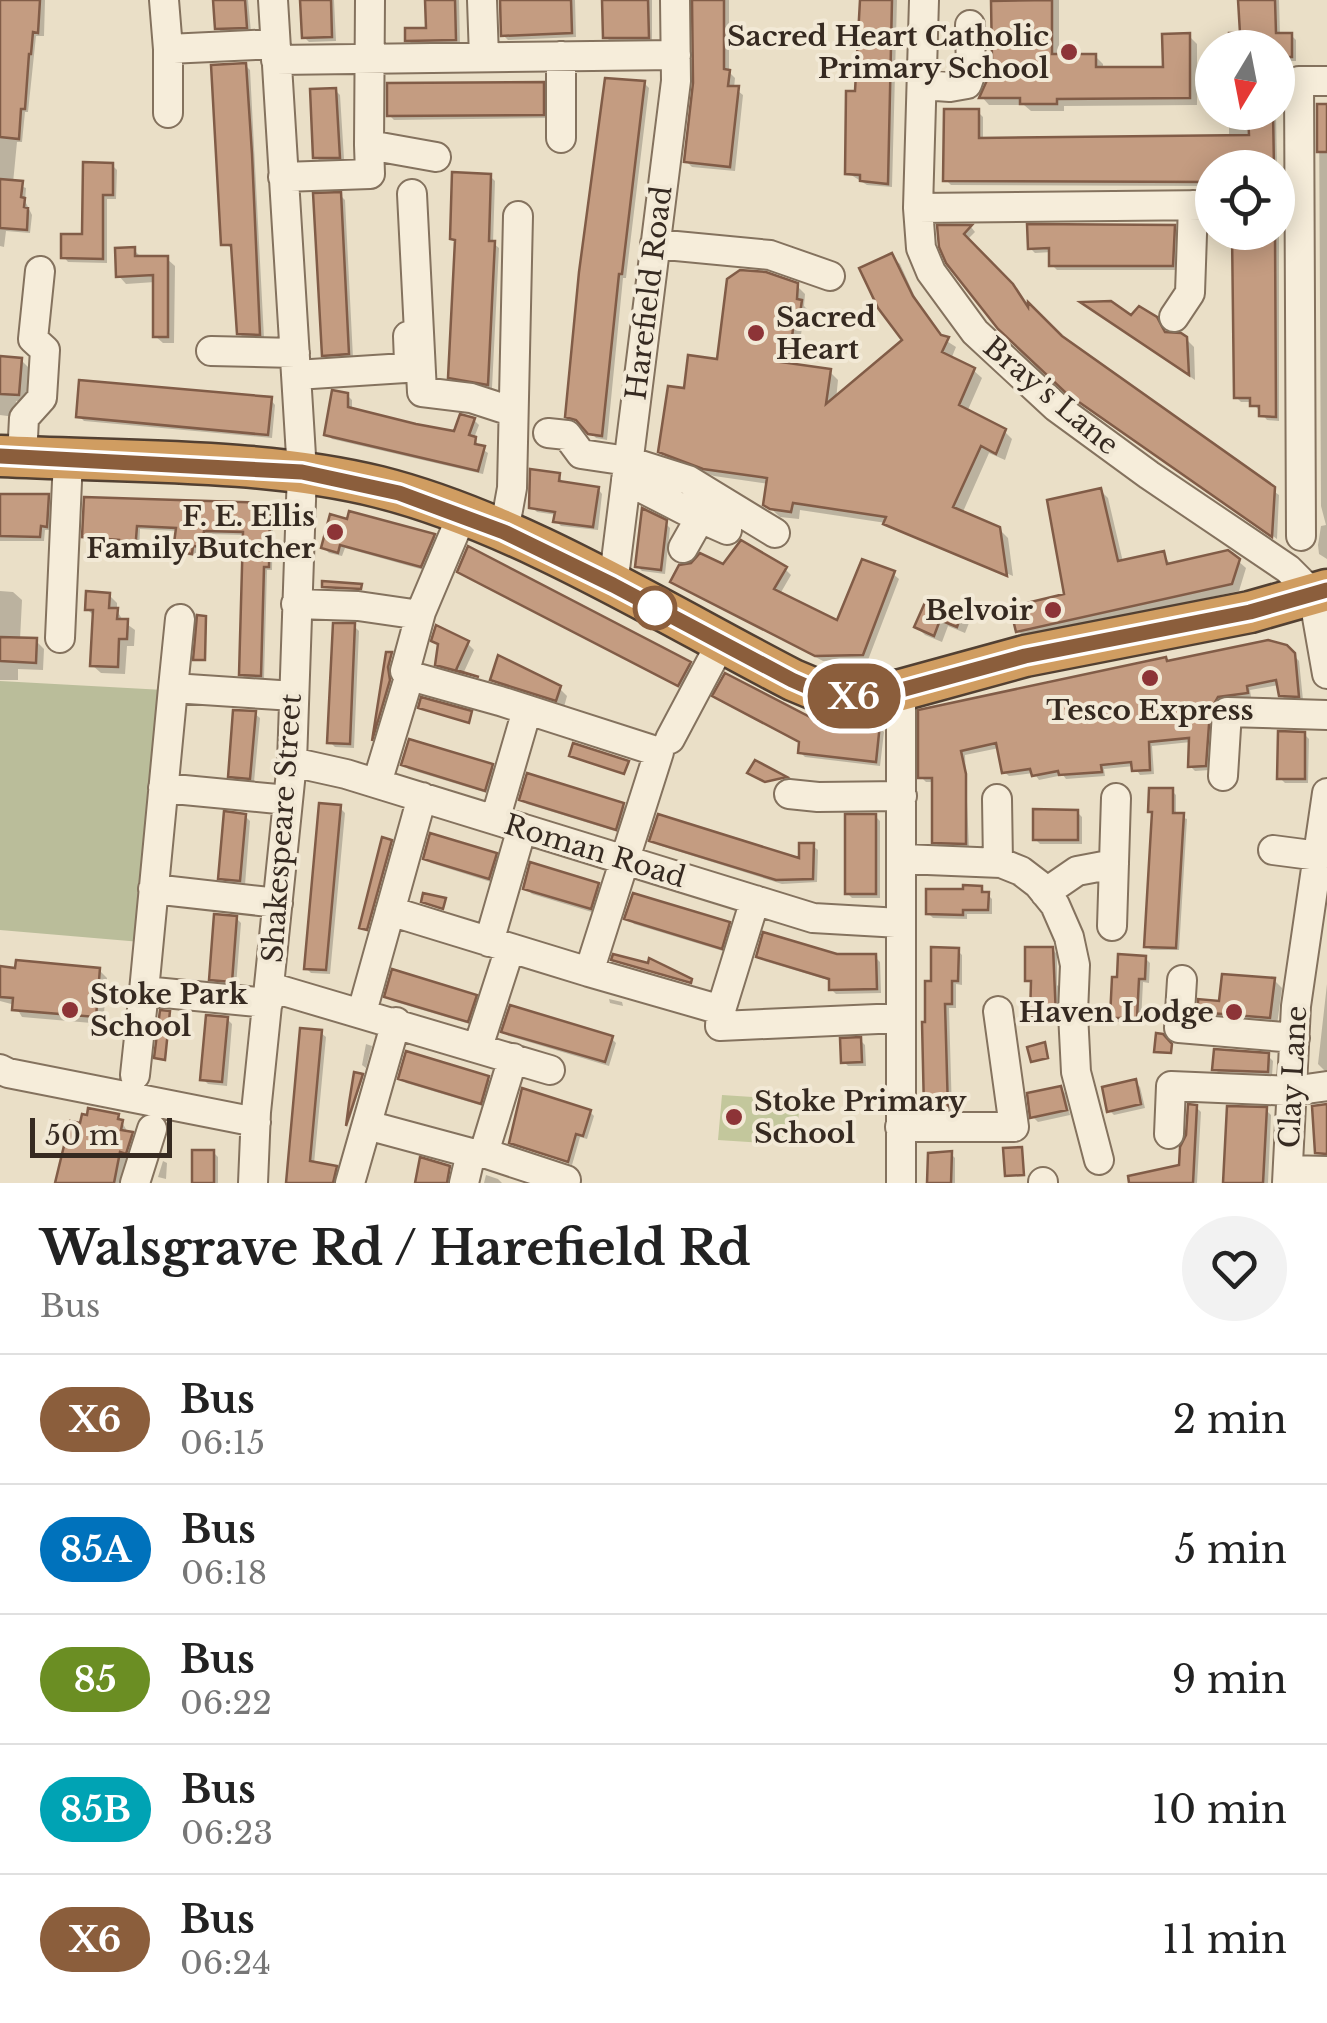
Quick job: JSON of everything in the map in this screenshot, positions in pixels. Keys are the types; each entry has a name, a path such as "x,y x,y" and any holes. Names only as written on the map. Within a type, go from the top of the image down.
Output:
{"highway":[{"path":"11,456 302,472 380,487 504,532 824,693 858,696 901,690 1025,656 1250,612 1320,592"}],"street":[{"path":"164,0 168,113"},
{"name":"Shakespeare Street","path":"254,1183 256,1122 292,762 302,472 272,0"},
{"path":"284,177 370,174 370,0"},
{"path":"482,0 484,57"},
{"name":"Harefield Road","path":"613,585 676,81 675,0"},
{"name":"Bray's Lane","path":"924,0 918,208 921,248 931,272 964,320 996,355 1056,407 1320,592"},
{"path":"922,85 950,88 967,84 971,73 970,25"},
{"path":"168,49 367,59 676,55"},
{"path":"561,56 561,138"},
{"path":"1295,174 1313,81"},
{"path":"369,145 436,157"},
{"path":"412,194 422,392 471,398 511,411"},
{"path":"918,208 1195,205"},
{"path":"504,532 512,488 518,216"},
{"path":"210,351 295,364 406,368 410,362 400,232"},
{"path":"655,244 770,256 830,276"},
{"path":"1174,316 1190,292 1196,250"},
{"path":"1291,250 1301,536"},
{"path":"11,456 24,418 42,398 45,350 33,339 40,271"},
{"path":"548,433 567,436 580,454 627,470 688,480 776,533"},
{"path":"60,638 68,460"},
{"path":"627,470 700,518 728,530"},
{"path":"377,783 410,679 406,670 420,614 462,515"},
{"path":"684,548 700,518"},
{"path":"1320,592 1327,674"},
{"path":"296,604 420,614"},
{"path":"135,1075 180,619"},
{"path":"670,739 721,643"},
{"path":"410,679 419,678 659,752 589,972"},
{"path":"173,688 294,696"},
{"path":"900,1183 901,690"},
{"path":"494,820 528,710"},
{"path":"1224,776 1227,712 1327,715"},
{"name":"Roman Road","path":"292,762 377,783 831,921 900,922"},
{"path":"163,788 288,800"},
{"name":"Clay Lane","path":"1287,1177 1294,1038 1318,917 1319,856 1327,793"},
{"path":"788,794 902,796"},
{"path":"362,1012 422,797"},
{"path":"1112,926 1116,798"},
{"path":"996,799 998,863"},
{"path":"478,1047 522,828"},
{"path":"1272,850 1319,856"},
{"path":"903,859 998,863 1021,871 1055,906 1074,954 1076,1072 1099,1160"},
{"path":"1045,893 1077,871 1114,864"},
{"path":"153,889 278,902"},
{"path":"755,900 721,1010 720,1026 900,1018"},
{"path":"390,911 721,1010"},
{"path":"1182,980 1179,1028 1294,1038"},
{"path":"144,992 269,995 362,1012 550,1070"},
{"path":"900,1127 1014,1127 998,1011"},
{"path":"350,1183 396,1022"},
{"path":"464,1183 513,1058"},
{"path":"0,1068 26,1077 256,1122"},
{"path":"1169,1134 1171,1086 1292,1091 1327,1086"},
{"path":"367,1125 566,1180"},
{"path":"135,1183 152,1129"},
{"path":"1287,1177 1327,1171"}],"green space":[{"path":"0,681 164,690 141,942 0,930"},
{"path":"722,1095 800,1100 796,1145 718,1140"}],"building":[{"path":"0,0 40,0 19,139 0,137"},
{"path":"213,0 245,0 247,28 215,29"},
{"path":"300,0 331,0 332,37 302,38"},
{"path":"425,0 455,0 456,40 405,41 405,28 426,28"},
{"path":"500,0 571,0 572,33 501,36"},
{"path":"602,0 648,0 649,38 603,38"},
{"path":"692,0 724,0 724,69 730,70 728,86 739,86 730,167 684,162 693,83"},
{"path":"860,0 892,0 888,184 860,181 860,175 845,174 846,91 855,91"},
{"path":"1052,0 1052,54 1096,54 1096,67 1163,67 1162,34 1190,33 1190,98 1057,99 1057,104 1020,104 1020,98 979,98 988,78 988,61 992,60 991,1"},
{"path":"1238,0 1275,0 1276,30 1240,30"},
{"path":"246,63 260,335 237,334 231,245 221,245 211,65"},
{"path":"605,78 645,81 602,436 588,434 576,420 565,417 579,272"},
{"path":"544,82 544,115 387,116 387,83"},
{"path":"336,88 340,158 313,158 310,89"},
{"path":"1317,104 1327,104 1327,152 1317,152"},
{"path":"944,109 979,109 979,138 1249,135 1249,130 1273,130 1274,150 1195,150 1195,182 943,181"},
{"path":"83,162 113,163 113,195 103,195 103,259 61,258 61,234 82,234"},
{"path":"452,172 491,174 489,241 495,241 488,385 448,378 455,240 450,239"},
{"path":"0,179 23,181 21,197 28,208 27,230 0,228"},
{"path":"341,192 349,354 322,356 313,193"},
{"path":"1027,224 1175,225 1173,266 1049,266 1049,248 1028,249"},
{"path":"937,225 972,225 964,234 1013,284 1028,307 1028,302 1062,336 1275,487 1272,537 1066,393 998,329 946,263 939,247"},
{"path":"135,247 135,256 168,256 168,337 153,337 153,275 116,277 115,248"},
{"path":"1232,250 1275,250 1276,417 1259,416 1259,406 1250,406 1250,398 1234,398"},
{"path":"892,253 913,296 941,335 949,337 942,352 975,368 959,405 1006,429 996,454 981,446 953,507 1000,527 1007,576 883,524 886,517 793,503 791,512 770,509 763,505 767,478 703,469 658,452 668,386 684,388 688,355 717,359 727,279 740,270 766,272 798,283 797,299 802,300 799,321 794,321 791,345 781,362 831,369 826,404 902,340 878,308 859,268"},
{"path":"1111,301 1131,315 1139,306 1157,317 1165,332 1187,337 1189,375 1080,302"},
{"path":"0,356 22,358 19,395 0,394"},
{"path":"79,380 272,397 268,435 76,417"},
{"path":"332,390 348,393 348,407 416,424 454,431 460,414 475,418 469,435 476,437 475,444 485,446 478,471 324,435"},
{"path":"530,469 560,473 559,481 599,487 593,527 553,522 555,512 529,508"},
{"path":"1101,488 1118,561 1164,551 1167,564 1228,550 1240,559 1232,584 1016,632 1010,607 1064,594 1047,500"},
{"path":"0,494 49,494 47,527 41,526 40,537 0,536"},
{"path":"84,497 270,503 261,676 239,675 243,532 204,531 201,547 193,546 192,554 173,551 176,528 137,526 135,552 118,550 119,540 82,537"},
{"path":"642,508 667,520 661,570 635,567"},
{"path":"349,511 435,534 421,567 340,545 338,553 321,548 330,514 347,519"},
{"path":"741,540 787,567 774,589 837,620 862,559 895,571 863,655 815,656 670,582 679,565 691,563 700,553 723,564"},
{"path":"468,546 691,662 678,686 457,572"},
{"path":"322,581 362,584 361,589 322,587"},
{"path":"86,591 110,593 109,608 118,608 117,619 128,619 127,639 119,639 118,667 90,666 93,610 85,610"},
{"path":"927,598 962,613 957,627 940,620 934,636 914,627"},
{"path":"197,615 206,616 205,660 193,660"},
{"path":"333,623 355,623 350,744 327,743"},
{"path":"436,625 469,641 456,670 479,677 435,665 438,644 431,641"},
{"path":"0,637 37,638 36,663 0,661"},
{"path":"1268,640 1287,645 1295,653 1299,697 1279,696 1276,680 1247,686 1248,693 1218,697 1210,711 1206,766 1188,767 1189,738 1149,742 1150,770 1132,771 1131,762 1101,765 1102,772 1059,775 1058,771 1032,776 1030,769 1002,773 996,743 961,751 966,774 966,844 932,843 932,778 918,778 918,710 1166,657 1167,661"},
{"path":"386,652 392,652 390,680 372,741"},
{"path":"498,655 561,686 556,701 490,680"},
{"path":"725,673 812,718 880,724 876,762 798,753 799,742 712,696"},
{"path":"421,697 472,711 469,723 418,708"},
{"path":"233,710 256,711 250,779 228,777"},
{"path":"1278,731 1305,732 1305,779 1277,779"},
{"path":"409,739 493,764 485,791 401,765"},
{"path":"573,743 629,761 624,774 569,756"},
{"path":"755,760 787,777 765,782 747,773"},
{"path":"527,773 624,803 616,830 519,800"},
{"path":"1149,788 1173,788 1173,813 1184,813 1176,948 1144,947 1152,812 1148,812"},
{"path":"319,803 341,805 326,970 304,969"},
{"path":"1033,809 1078,810 1078,840 1033,840"},
{"path":"224,811 246,814 240,881 218,879"},
{"path":"658,814 799,858 799,843 814,843 813,879 776,880 649,841"},
{"path":"845,814 876,814 876,894 845,894"},
{"path":"430,833 497,853 489,879 423,859"},
{"path":"382,837 392,840 367,930 359,928"},
{"path":"530,862 599,883 591,909 523,889"},
{"path":"963,885 982,886 982,892 989,892 988,910 963,910 963,915 926,914 926,889 963,889"},
{"path":"423,893 446,898 443,909 421,902"},
{"path":"633,893 730,922 722,949 624,919"},
{"path":"214,914 237,916 232,982 209,980"},
{"path":"763,932 837,954 876,954 877,989 829,990 829,979 756,957"},
{"path":"931,947 959,948 958,981 952,981 952,1004 945,1004 948,1110 924,1110 922,1022 925,981 931,981"},
{"path":"1025,947 1053,947 1056,1017 1030,1017 1031,981 1025,981"},
{"path":"613,954 648,963 649,958 692,979 691,983 611,960"},
{"path":"1118,954 1146,956 1145,979 1139,979 1137,1018 1110,1018 1112,977 1117,977"},
{"path":"16,960 100,968 96,1017 12,1010 13,998 0,997 0,966 15,968"},
{"path":"392,969 477,995 468,1022 384,997"},
{"name":"Haven Lodge","path":"1222,974 1275,978 1270,1018 1198,1012 1198,999 1219,1001"},
{"path":"510,1005 613,1036 605,1062 501,1032"},
{"path":"160,1010 170,1011 165,1060 154,1058"},
{"path":"206,1015 228,1017 222,1082 200,1080"},
{"path":"300,1028 322,1030 310,1161 337,1166 333,1183 286,1183"},
{"path":"1156,1033 1163,1034 1172,1044 1171,1053 1154,1052"},
{"path":"861,1037 862,1062 841,1063 840,1038"},
{"path":"1045,1042 1048,1058 1031,1062 1027,1047"},
{"path":"1214,1049 1269,1053 1268,1072 1212,1070"},
{"path":"406,1051 489,1076 481,1104 398,1079"},
{"path":"354,1072 363,1074 346,1126 349,1103"},
{"path":"1136,1079 1141,1104 1107,1112 1102,1087"},
{"path":"1061,1086 1067,1110 1030,1118 1027,1093"},
{"path":"522,1088 591,1110 583,1136 576,1134 568,1162 509,1143"},
{"path":"1188,1104 1197,1105 1193,1183 1129,1183 1128,1176 1179,1165"},
{"path":"1327,1104 1327,1154 1315,1153 1312,1106"},
{"path":"1227,1106 1267,1107 1263,1183 1223,1183"},
{"path":"88,1108 119,1114 118,1119 123,1120 121,1130 133,1132 126,1154 120,1152 114,1183 55,1183 70,1121 80,1123"},
{"path":"1022,1147 1024,1175 1005,1176 1003,1148"},
{"path":"192,1150 214,1150 214,1183 192,1183"},
{"path":"952,1151 951,1183 927,1183 928,1153"},
{"path":"420,1157 450,1166 447,1183 415,1183"}],"bus line":[{"name":"X6","path":"0,456 302,472 399,493 504,532 792,680 842,696 901,690 1025,656 1250,612 1327,590"}],"place":[{"name":"Sacred Heart Catholic Primary School","path":"1069,52"},
{"name":"Sacred Heart","path":"756,333"},
{"name":"F. E. Ellis Family Butcher","path":"335,532"},
{"name":"Belvoir","path":"1053,610"},
{"name":"Tesco Express","path":"1150,678"},
{"name":"Stoke Park School","path":"70,1010"},
{"name":"Haven Lodge","path":"1234,1012"},
{"name":"Stoke Primary School","path":"734,1117"}]}
